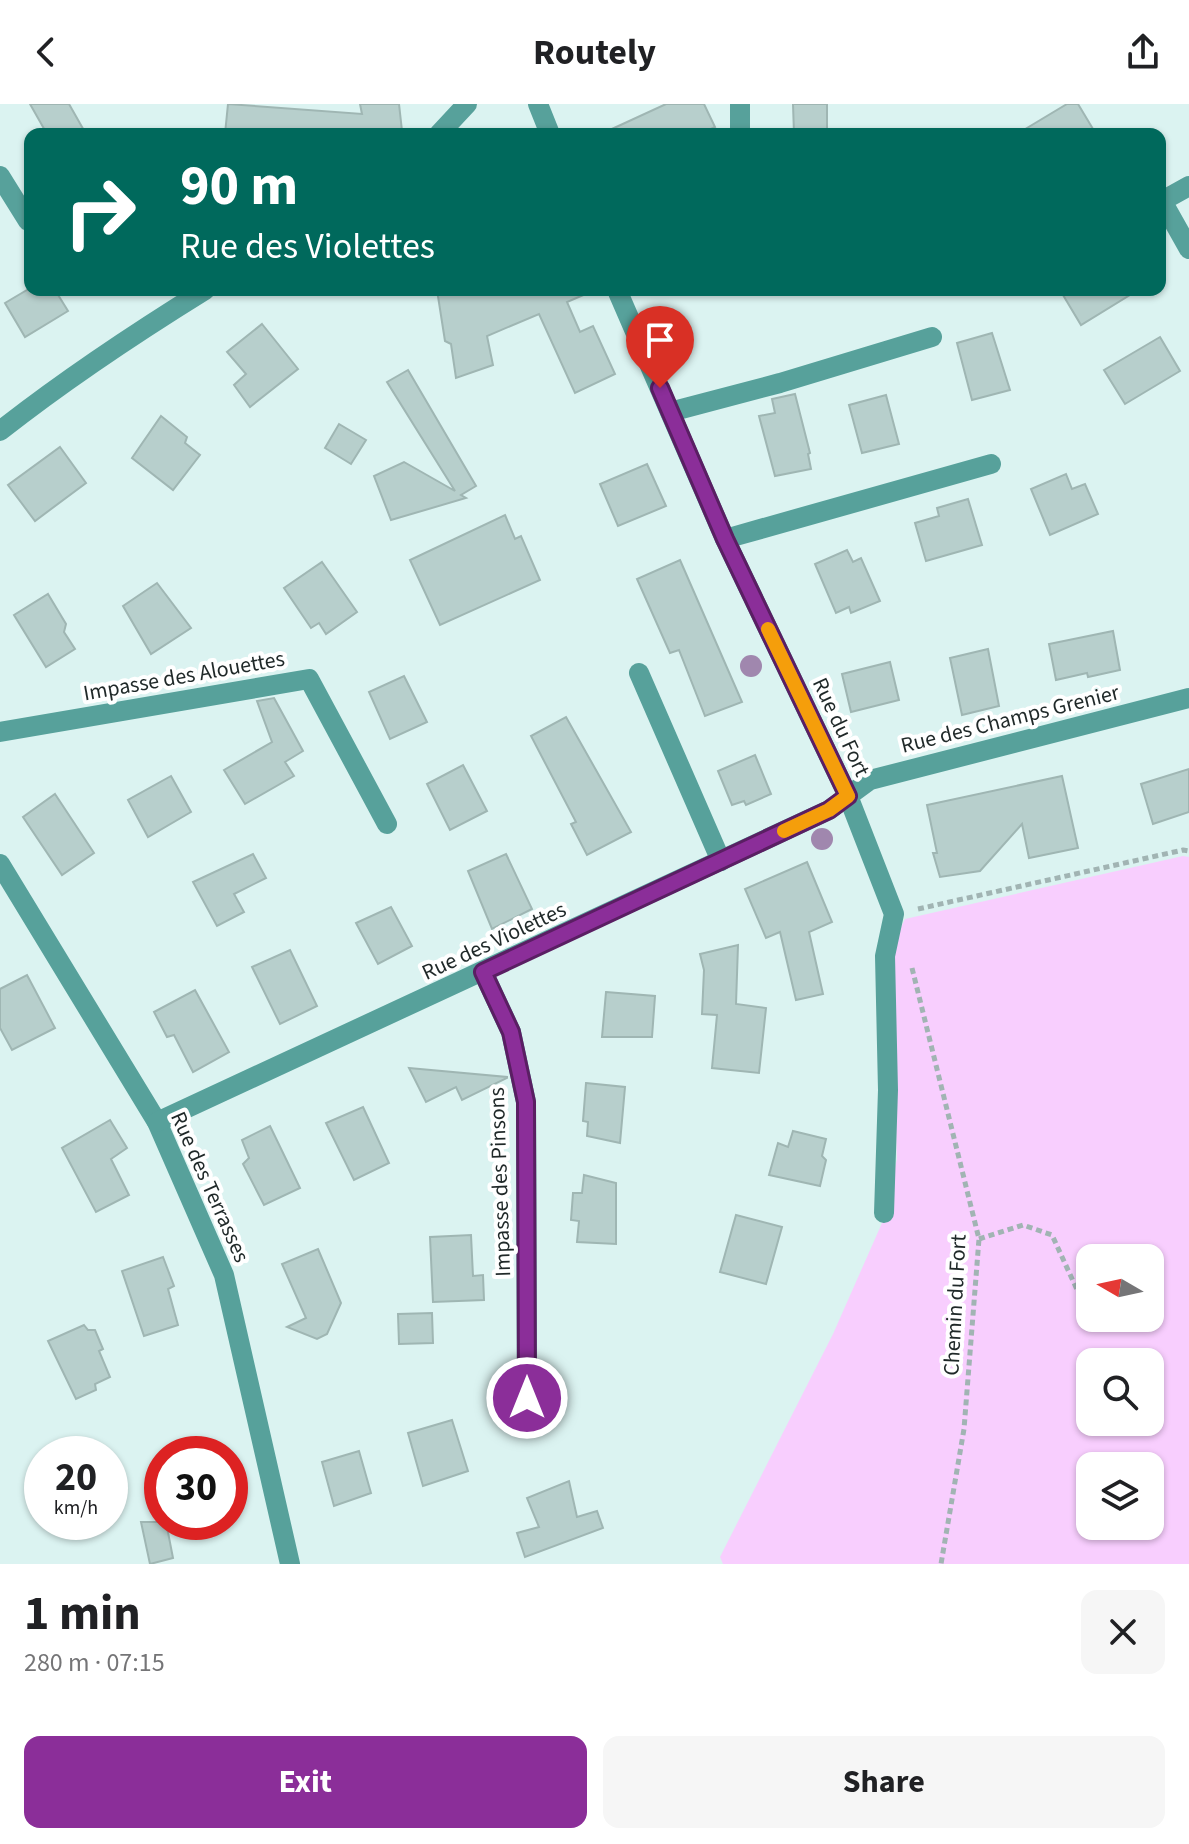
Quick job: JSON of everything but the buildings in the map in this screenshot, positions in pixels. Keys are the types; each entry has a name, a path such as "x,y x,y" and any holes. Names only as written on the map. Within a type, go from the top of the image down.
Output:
{"street":[{"path":"445,128 467,104"},
{"path":"538,104 548,128"},
{"path":"740,104 740,128"},
{"path":"0,176 24,215"},
{"path":"1166,199 1189,186"},
{"path":"1166,208 1189,249"},
{"path":"0,431 89,364 196,296"},
{"name":"Rue du Fort","path":"620,296 725,539 848,796 894,914"},
{"path":"670,412 932,337"},
{"path":"725,539 991,464"},
{"path":"639,673 721,861"},
{"name":"Impasse des Alouettes","path":"0,732 309,679 387,824"},
{"name":"Rue des Champs Grenier","path":"848,796 870,780 1189,698"},
{"name":"Rue des Violettes","path":"157,1122 721,861 829,810 848,796"},
{"name":"Rue des Terrasses","path":"0,864 157,1122 224,1275 290,1564"},
{"path":"884,1213 888,1090 885,956 894,914"},
{"name":"Impasse des Pinsons","path":"483,972 511,1032 526,1102 527,1398"}],"path":[{"path":"894,914 1189,851"},
{"name":"Chemin du Fort","path":"912,966 979,1239 964,1429 941,1564"},
{"path":"979,1239 1023,1225 1052,1235 1076,1287"}],"shaded area":[{"path":"1189,857 1189,1564 723,1564 720,1557 833,1334 882,1223 897,1159 890,950 905,919"}],"slow traffic":[{"path":"768,629 848,796 829,810 784,831"}],"route":[{"path":"527,1398 526,1102 511,1032 483,972 829,810 848,796 725,539 660,388"}]}
